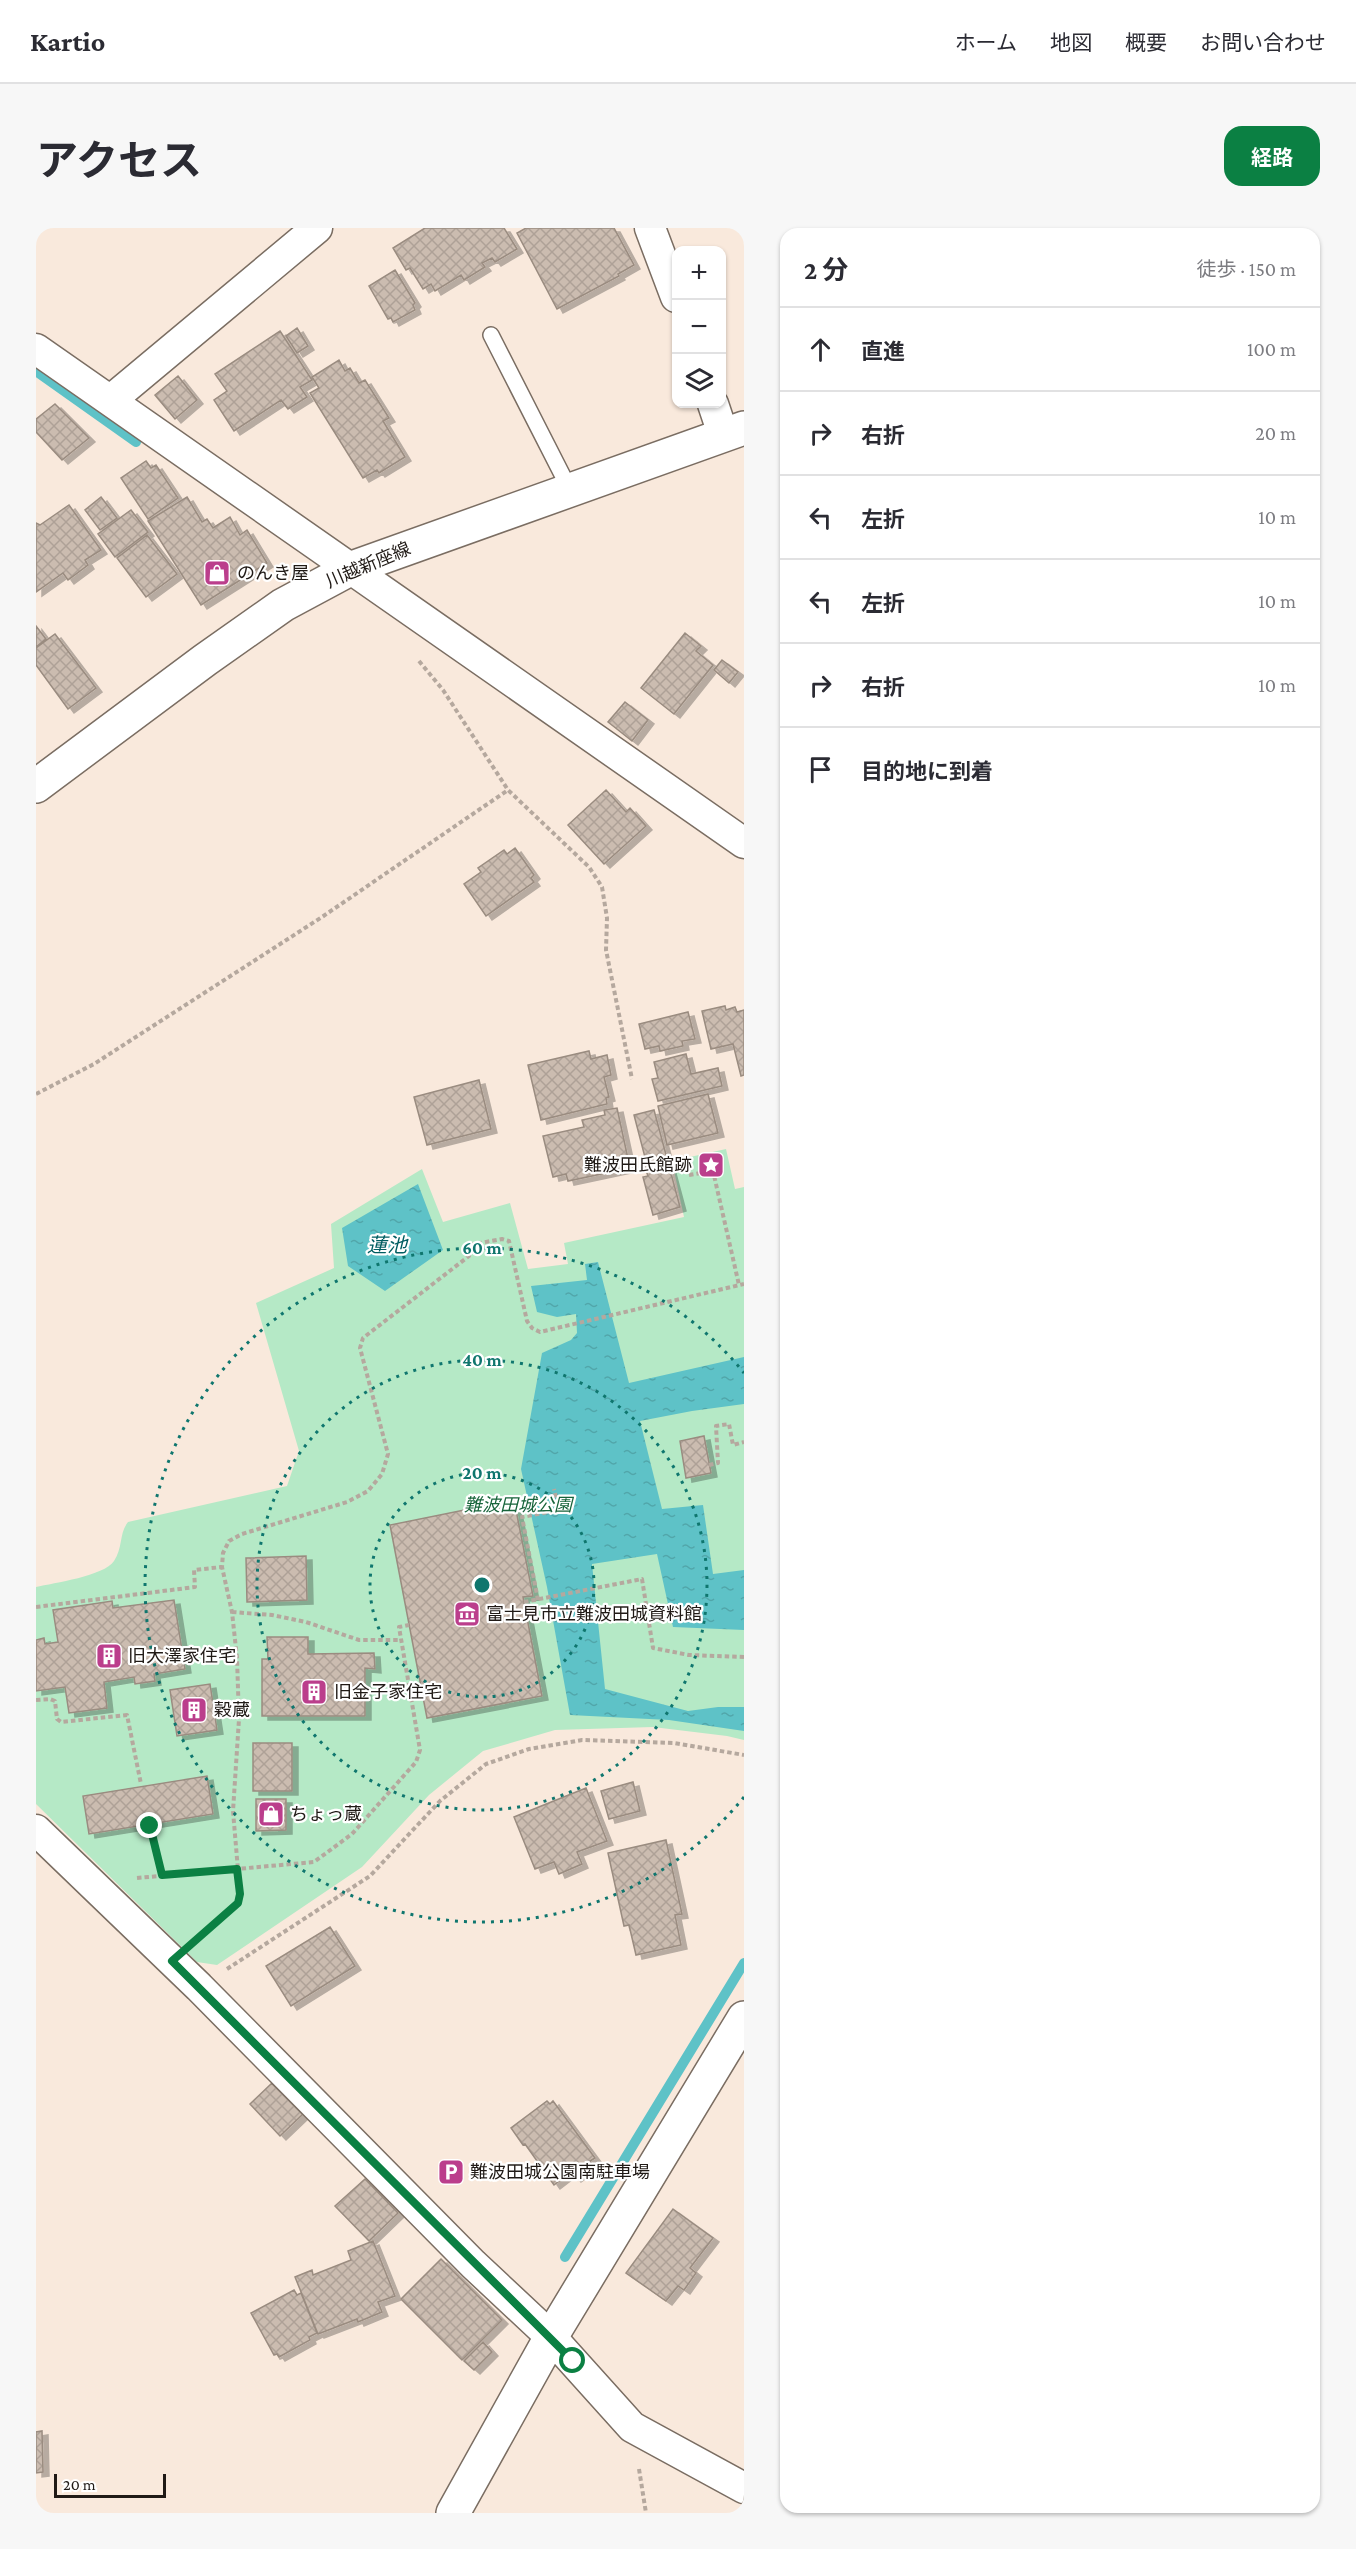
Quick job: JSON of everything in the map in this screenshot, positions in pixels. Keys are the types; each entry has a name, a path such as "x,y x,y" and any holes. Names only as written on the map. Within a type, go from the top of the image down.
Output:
{"main road":[{"name":"川越新座線","path":"36,786 283,605 352,568 734,431"},
{"path":"453,2513 551,2337 744,2018"}],"street":[{"path":"111,400 317,228"},
{"path":"650,228 672,286"},
{"path":"36,349 744,843"},
{"path":"716,408 734,431"},
{"path":"36,1830 199,1987 473,2264 551,2337 632,2427 744,2488"}],"lane":[{"path":"491,335 570,490"}],"path":[{"path":"434,627 417,659 443,690 508,790 590,867 602,887 607,918 606,950 633,1079"},
{"path":"36,1094 94,1064 253,962 508,790"},
{"path":"172,1961 238,1903 240,1894 233,1811 238,1709 237,1658 232,1612 222,1567 223,1553 229,1541 242,1534 347,1502 368,1491 382,1474 388,1454 360,1348 363,1338 469,1256 469,1245 502,1239 510,1241 527,1321 532,1328 540,1332 741,1285 713,1171 689,1175"},
{"path":"709,1466 718,1463 716,1426 729,1424 734,1445 744,1442"},
{"path":"538,1599 522,1517 559,1509 554,1489"},
{"path":"36,1607 195,1587 194,1570 222,1567"},
{"path":"524,1602 642,1579 653,1648 689,1655 744,1657"},
{"path":"232,1612 272,1615 306,1622 358,1640 401,1640"},
{"path":"133,1879 314,1862 352,1834 416,1762 420,1750 399,1627 409,1625"},
{"path":"36,1700 55,1701 57,1719 61,1722 127,1715 141,1784"},
{"path":"199,1987 370,1876 440,1801 486,1764 529,1749 582,1740 674,1743 744,1755"},
{"path":"150,1826 162,1875"}],"green space":[{"name":"難波田城公園","path":"726,1149 735,1189 744,1187 744,1740 653,1727 555,1730 483,1751 429,1795 362,1867 217,1965 197,1962 36,1804 36,1587 90,1575 109,1566 117,1556 123,1531 128,1522 287,1486 299,1451 256,1303 334,1268 331,1224 422,1169 443,1222 510,1203 528,1269 568,1264 564,1243 684,1217 672,1161"}],"water":[{"name":"蓮池","path":"418,1184 443,1250 385,1291 348,1266 342,1228"},
{"path":"598,1262 629,1383 744,1357 744,1404 640,1421 662,1509 703,1505 713,1574 744,1570 744,1630 673,1627 657,1554 592,1564 605,1689 688,1711 718,1707 744,1707 744,1731 669,1720 570,1715 547,1587 521,1469 542,1353 571,1340 577,1333 576,1314 557,1317 537,1312 531,1286 587,1280 585,1264"}],"building":[{"path":"425,228 504,228 517,249 495,262 492,258 482,263 485,267 464,280 461,275 435,291 431,284 423,289 410,268 406,270 393,248"},
{"path":"526,228 614,228 634,265 618,274 619,276 557,309 517,233"},
{"path":"395,270 415,303 413,305 415,310 393,322 391,318 388,319 369,286"},
{"path":"297,328 308,346 297,353 286,336"},
{"path":"280,331 312,380 300,387 307,397 288,409 281,400 234,431 214,400 227,391 215,374"},
{"path":"339,360 345,371 350,368 359,383 365,380 389,418 383,421 405,457 379,473 377,470 363,478 310,393 319,388 312,377"},
{"path":"178,376 197,400 175,419 155,395"},
{"path":"55,404 89,438 62,460 36,432 36,419"},
{"path":"146,461 151,468 156,465 178,498 148,519 121,478"},
{"path":"101,497 117,518 100,530 85,510"},
{"path":"187,497 202,522 207,519 213,528 230,517 240,535 247,530 267,563 201,605 148,521"},
{"path":"69,505 101,550 85,560 88,565 68,580 63,573 36,592 36,523 40,525"},
{"path":"131,510 148,532 115,557 98,534"},
{"path":"147,535 177,574 146,597 117,558"},
{"path":"36,626 46,639 36,647"},
{"path":"685,633 701,646 696,651 713,665 674,714 641,688"},
{"path":"55,634 96,688 68,709 36,665 36,648"},
{"path":"722,660 738,672 729,683 714,670"},
{"path":"625,702 648,720 632,741 608,722"},
{"path":"606,790 626,812 630,808 646,826 604,864 568,825"},
{"path":"515,848 534,875 531,878 534,882 486,916 464,884 481,872 478,868 504,850 507,854"},
{"path":"725,1006 726,1010 735,1007 737,1012 744,1010 744,1075 741,1076 733,1044 711,1049 702,1011"},
{"path":"688,1012 695,1039 682,1041 683,1046 660,1051 659,1046 645,1049 639,1024"},
{"path":"589,1051 591,1059 607,1055 611,1075 604,1077 609,1097 606,1098 607,1104 541,1120 528,1065"},
{"path":"686,1054 691,1074 718,1068 722,1086 658,1101 652,1079 658,1078 654,1062"},
{"path":"479,1080 491,1129 427,1145 414,1097"},
{"path":"708,1094 718,1133 667,1145 658,1106"},
{"path":"617,1108 630,1168 568,1181 566,1174 553,1177 543,1136 584,1127 582,1120 605,1115 604,1110"},
{"path":"654,1110 680,1207 653,1215 643,1177 648,1176 644,1165 647,1165 634,1115"},
{"path":"704,1436 711,1473 686,1478 680,1441"},
{"name":"富士見市立難波田城資料館","path":"514,1500 533,1596 523,1597 542,1696 427,1718 390,1525"},
{"path":"306,1556 307,1600 247,1602 246,1558"},
{"name":"旧大澤家住宅","path":"174,1600 185,1669 154,1674 155,1681 135,1684 134,1677 104,1682 107,1708 69,1713 65,1687 36,1691 36,1640 44,1638 45,1644 58,1642 53,1610 112,1601 113,1608"},
{"name":"旧金子家住宅","path":"267,1637 308,1637 308,1654 374,1653 375,1669 365,1668 365,1716 262,1716 262,1659 268,1659"},
{"name":"穀蔵","path":"210,1684 217,1730 177,1736 170,1690"},
{"path":"253,1743 292,1743 292,1791 253,1791"},
{"path":"207,1776 213,1814 89,1834 83,1796"},
{"path":"633,1782 640,1811 609,1819 601,1791"},
{"path":"586,1788 607,1841 577,1852 582,1864 559,1874 554,1862 535,1869 514,1817"},
{"name":"ちょっ蔵","path":"256,1799 286,1799 286,1830 256,1831"},
{"path":"666,1840 682,1914 675,1915 681,1945 636,1955 629,1925 624,1926 608,1853"},
{"path":"330,1927 355,1966 291,2006 266,1966"},
{"path":"272,2083 303,2114 280,2136 250,2104"},
{"path":"547,2101 550,2104 553,2101 595,2158 590,2161 593,2165 575,2178 571,2172 554,2185 511,2128"},
{"path":"365,2179 398,2213 369,2241 335,2206"},
{"path":"673,2209 713,2238 690,2268 696,2273 684,2290 678,2286 666,2301 626,2273"},
{"path":"373,2241 395,2296 378,2302 382,2312 318,2334 295,2277 312,2270 313,2275 351,2260 348,2251"},
{"path":"441,2259 502,2320 462,2360 401,2299"},
{"path":"294,2290 297,2295 301,2293 317,2333 309,2337 310,2340 279,2357 277,2354 274,2355 251,2313"},
{"path":"483,2342 492,2352 474,2370 464,2361"},
{"path":"42,2431 43,2472 36,2473 36,2432"}],"waterway":[{"path":"36,371 136,442"},
{"path":"565,2257 744,1963"}],"place":[{"name":"のんき屋","path":"217,573"},
{"name":"難波田氏館跡","path":"711,1165"},
{"name":"富士見市立難波田城資料館","path":"467,1614"},
{"name":"旧大澤家住宅","path":"109,1656"},
{"name":"旧金子家住宅","path":"314,1692"},
{"name":"穀蔵","path":"194,1710"},
{"name":"ちょっ蔵","path":"271,1814"},
{"name":"難波田城公園南駐車場","path":"451,2172"}],"route":[{"path":"150,1826 162,1875 237,1869 240,1894 238,1903 172,1961 473,2264 551,2337 573,2361"}]}
